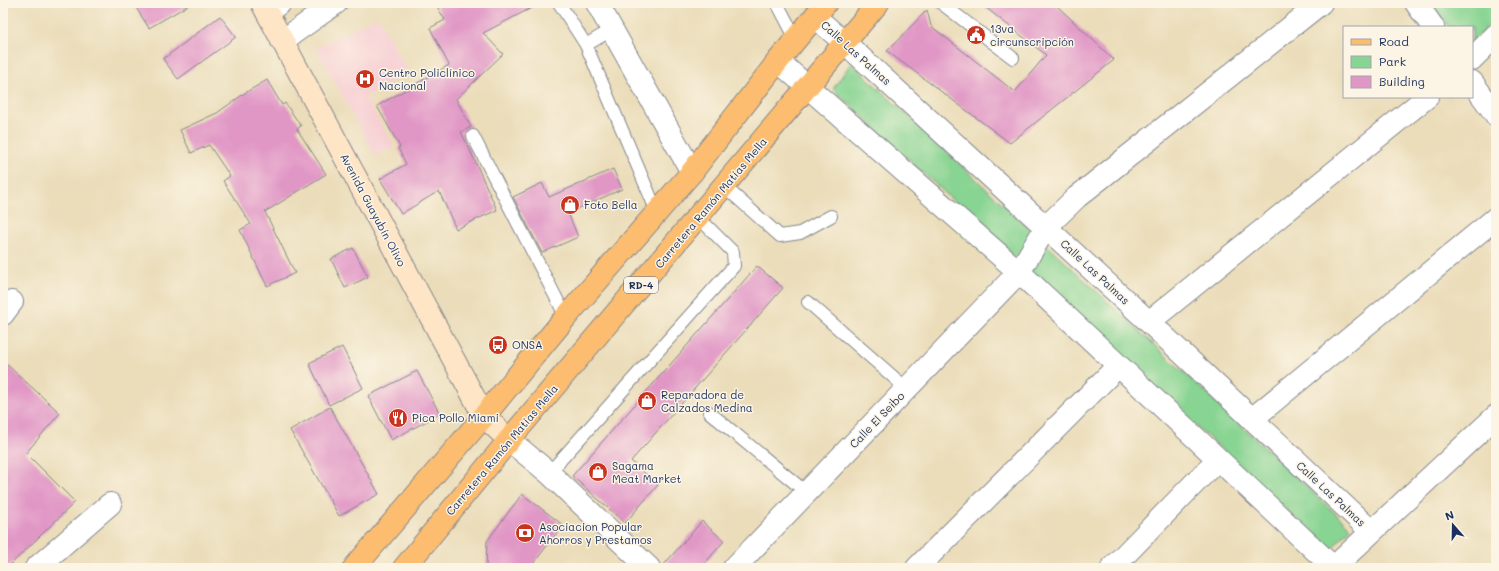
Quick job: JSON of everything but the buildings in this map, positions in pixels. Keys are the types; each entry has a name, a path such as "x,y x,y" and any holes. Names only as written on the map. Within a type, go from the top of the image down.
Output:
{"main road":[{"name":"Carretera Ramón Matías Mella","path":"404,568 509,440 878,3"},
{"name":"Avenida Guayubín Olivo","path":"270,6 282,41 484,416 509,440"},
{"path":"354,568 484,416 566,317 692,172 778,61 821,10"}],"street":[{"path":"282,41 336,3"},
{"path":"597,3 692,172"},
{"name":"Calle El Seibo","path":"734,568 1019,272 1046,226 1077,197 1320,3"},
{"path":"1416,3 1432,26"},
{"name":"Calle Las Palmas","path":"821,10 845,43 1046,226 1372,531"},
{"path":"1473,58 1496,35"},
{"path":"778,61 1019,272 1333,568 1496,416"},
{"path":"1473,83 1496,115"},
{"path":"1149,322 1426,98"},
{"path":"1252,419 1496,218"},
{"path":"917,568 1118,366"},
{"path":"509,440 549,473 649,568"},
{"path":"1112,568 1217,460"},
{"path":"44,565 110,504"}],"lane":[{"path":"559,3 586,46 657,212"},
{"path":"777,3 796,39"},
{"path":"941,3 1013,58"},
{"path":"586,46 611,30"},
{"path":"473,136 566,317"},
{"path":"724,186 780,236 800,233 831,216"},
{"path":"549,473 734,266 733,252 698,217"},
{"path":"808,302 907,389"},
{"path":"709,412 807,493"}],"shaded area":[{"name":"Centro Policlínico Nacional","path":"378,16 408,72 365,97 394,147 375,155 316,48"}],"green space":[{"path":"1432,3 1496,3 1496,18 1473,41 1473,26 1448,26"},
{"path":"851,63 1351,528 1330,550 833,89"}],"place":[{"name":"13va circunscripción","path":"976,35"},
{"name":"Centro Policlínico Nacional","path":"365,79"},
{"name":"Foto Bella","path":"570,205"},
{"name":"ONSA","path":"498,345"},
{"name":"Reparadora de Calzados Medina","path":"647,401"},
{"name":"Pica Pollo Miami","path":"398,418"},
{"name":"Sagama Meat Market","path":"598,472"},
{"name":"Asociacion Popular Ahorros y Prestamos","path":"525,533"}]}
